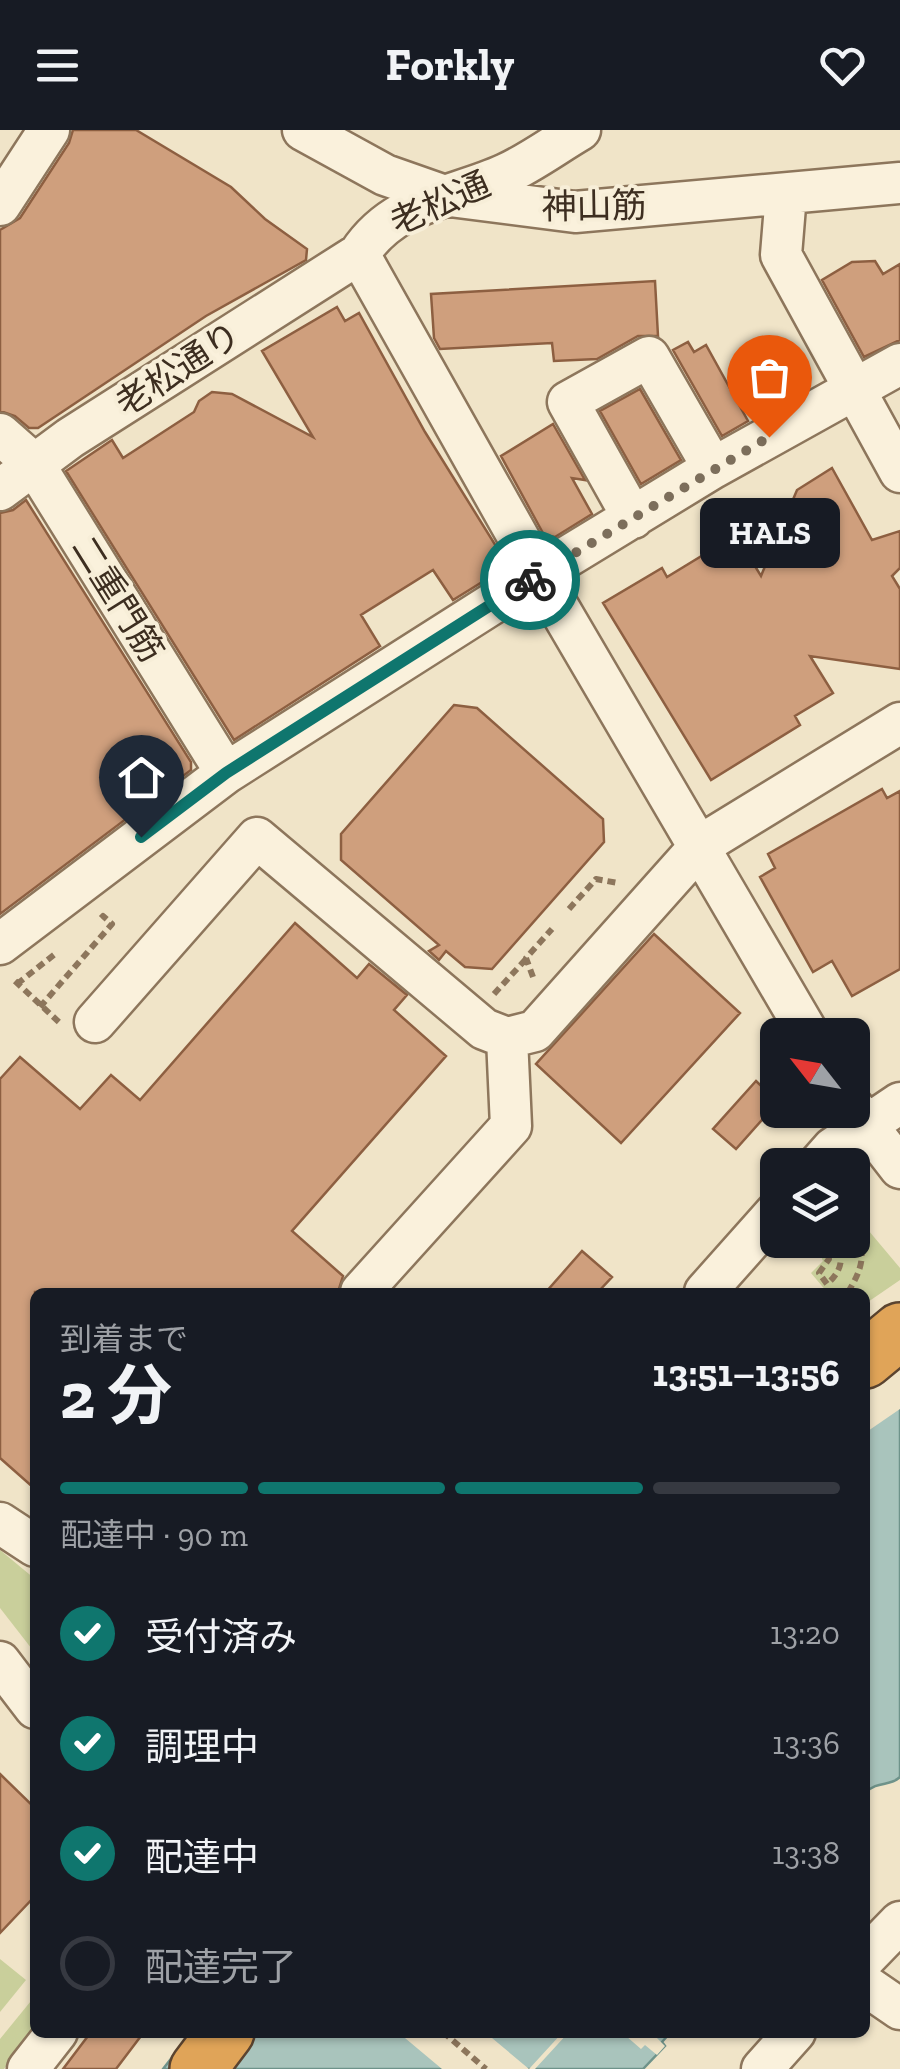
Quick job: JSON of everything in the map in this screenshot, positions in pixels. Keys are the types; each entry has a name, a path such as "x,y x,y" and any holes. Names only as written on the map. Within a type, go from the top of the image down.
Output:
{"highway":[{"path":"870,1356 900,1331"},
{"path":"870,1371 900,1353"},
{"path":"198,2069 221,2038"}],"street":[{"path":"0,205 49,130"},
{"name":"神山筋","path":"303,130 385,174 442,194 575,212 900,183"},
{"name":"老松通","path":"359,254 373,232 389,220 442,194 505,174 580,130"},
{"path":"786,194 781,256 900,472"},
{"path":"359,254 799,1018"},
{"name":"老松通り","path":"0,490 70,438 359,254"},
{"path":"632,518 568,402 649,357 713,468"},
{"path":"0,944 226,773 713,468 900,364"},
{"name":"二重門筋","path":"0,434 34,464 226,773"},
{"path":"95,1022 257,838 484,1029 507,1038 536,1032 701,845 900,723"},
{"path":"365,1288 512,1126 507,1038"},
{"path":"870,1112 900,1104"},
{"path":"832,1148 848,1128"},
{"path":"869,1128 900,1168"},
{"path":"709,1288 760,1230"},
{"path":"0,1523 30,1543"},
{"path":"0,1662 30,1701"},
{"path":"870,1953 900,1922"},
{"path":"870,1988 900,2009"},
{"path":"28,2069 53,2038"},
{"path":"762,2069 790,2038"}],"path":[{"path":"60,950 20,987 38,1005 112,924 103,916 89,928"},
{"path":"484,1006 552,929"},
{"path":"526,958 539,995"},
{"path":"830,1258 819,1274 827,1284 840,1268 842,1258"},
{"path":"851,1288 860,1274 863,1258"},
{"path":"450,2038 486,2069"}],"green space":[{"path":"870,1232 900,1268 900,1409 870,1430 870,1288 824,1288 811,1273 822,1258 870,1258"},
{"path":"0,1550 30,1575 30,1647 0,1608"},
{"path":"0,1959 26,1980 0,2012"},
{"path":"30,2002 30,2036 4,2069 0,2069 0,2039"}],"water":[{"path":"900,1285 900,1777 870,1790 870,1306"},
{"path":"187,2038 666,2038 662,2042 665,2046 643,2069 163,2069"}],"pier":[{"path":"900,1280 900,1409 870,1430 870,1301"},
{"path":"405,2038 492,2038 529,2069 442,2069"},
{"path":"557,2038 563,2038 535,2069 529,2069"},
{"path":"628,2038 657,2038 665,2046 657,2055 645,2045 641,2049"}],"building":[{"path":"73,130 136,130 231,187 265,219 307,249 306,260 206,316 38,428 29,428 15,416 0,411 0,230 20,218 69,143"},
{"path":"875,261 883,274 900,264 900,340 864,357 822,280 852,262"},
{"path":"655,281 658,336 638,336 597,359 554,361 552,343 440,349 434,338 431,294"},
{"path":"337,307 345,321 359,313 425,432 499,551 495,574 453,600 433,570 361,615 380,646 234,740 66,471 112,440 123,458 194,412 199,401 212,392 232,394 313,437 262,351"},
{"path":"688,342 694,352 706,345 748,421 722,436 673,350"},
{"path":"640,389 681,460 641,484 600,411"},
{"path":"553,424 585,480 572,478 592,514 555,537 544,535 501,456"},
{"path":"832,468 872,540 900,531 900,568 892,576 900,589 900,669 810,656 833,693 795,716 800,725 711,780 603,603 662,568 667,577 736,535 761,576 797,490"},
{"path":"26,500 191,762 191,770 0,914 0,513 13,510"},
{"path":"454,705 477,708 603,819 604,842 492,969 465,967 446,951 439,960 429,951 439,945 341,860 341,834"},
{"path":"882,789 887,798 900,791 900,969 852,996 832,961 813,972 760,877 775,868 768,854"},
{"path":"295,923 357,978 369,964 407,995 394,1010 446,1056 292,1231 343,1276 339,1288 30,1288 30,1485 0,1458 0,1079 20,1057 80,1109 111,1075 140,1100"},
{"path":"654,934 740,1013 621,1143 536,1064"},
{"path":"756,1081 760,1085 760,1122 736,1149 713,1129"},
{"path":"582,1251 612,1277 602,1288 550,1288"},
{"path":"0,1774 30,1803 30,1901 0,1933"},
{"path":"86,2038 139,2038 116,2069 63,2069"}],"way so far":[{"path":"530,580 769,437"}],"place":[{"name":"HALS","path":"769,437"}],"route":[{"path":"141,837 226,773 530,580"}]}
